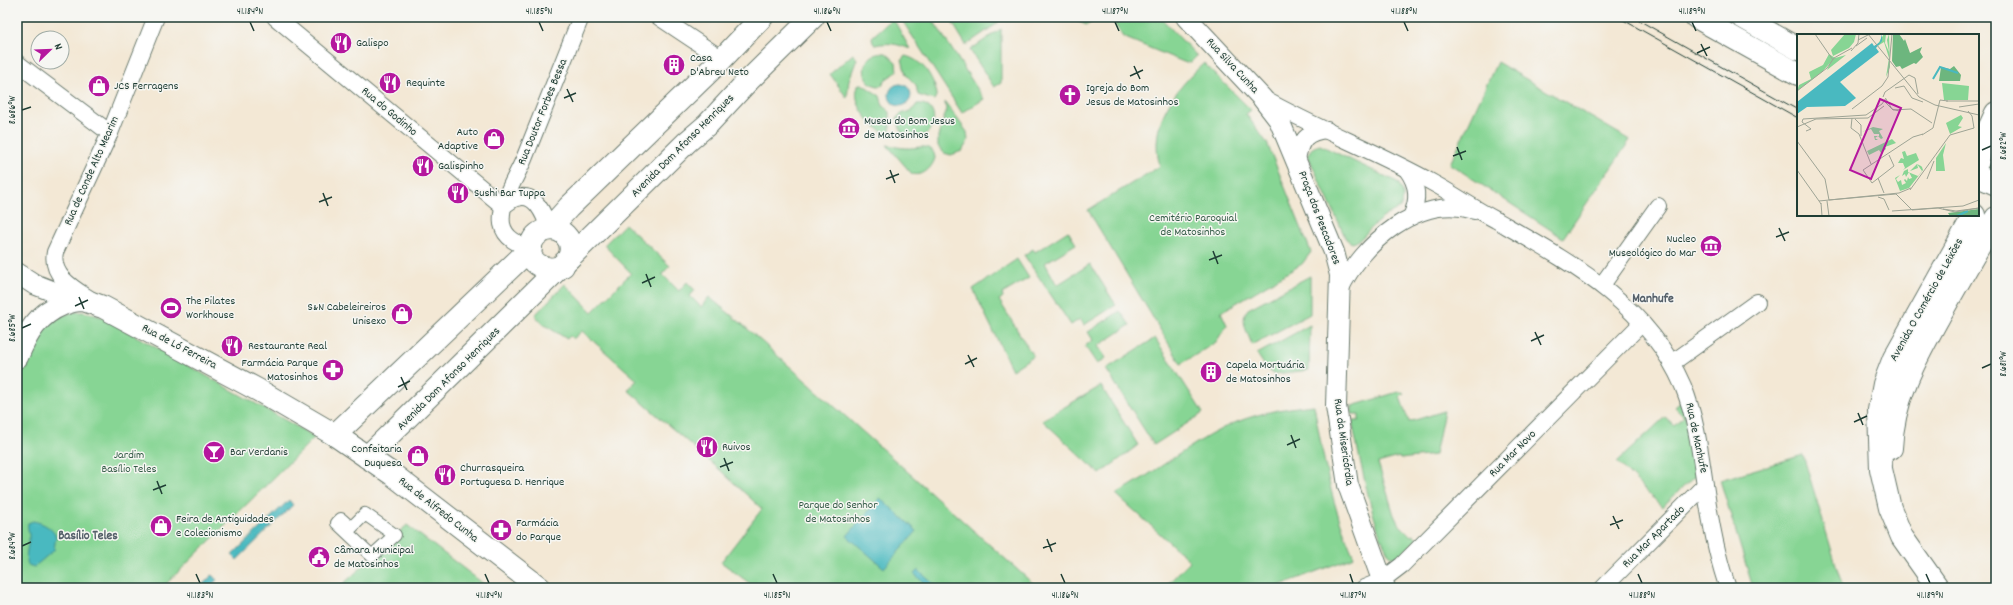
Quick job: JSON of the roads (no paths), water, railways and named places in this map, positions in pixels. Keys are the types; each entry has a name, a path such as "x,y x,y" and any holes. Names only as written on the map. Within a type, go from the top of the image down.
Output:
{"main road":[{"path":"549,229 569,207 722,59 762,17"},
{"name":"Avenida Dom Afonso Henriques","path":"367,457 687,142 708,124 746,83 813,17"},
{"path":"1696,17 1797,73"},
{"path":"1742,17 1797,48"},
{"path":"722,59 746,83"},
{"path":"1979,112 1996,102"},
{"path":"1979,156 1982,144 1996,113"},
{"path":"1979,176 1996,184"},
{"name":"Avenida O Comércio de Leixões","path":"1938,588 1902,537 1886,495 1880,455 1879,410 1884,384 1894,358 1973,216"},
{"name":"Avenida O Comércio de Leixões","path":"1924,568 1904,522 1893,480 1891,447 1896,412 1902,388 1915,361 1996,218"},
{"path":"549,229 566,235 571,246 566,262 550,270 538,266 531,254 531,242 542,231 549,229"},
{"path":"335,435 531,248"},
{"path":"17,357 26,336 41,316 74,300"},
{"name":"Rua de Ló Ferreira","path":"74,300 83,300 102,307 258,390 335,435"},
{"name":"Rua de Alfredo Cunha","path":"335,435 367,457 540,588"}],"street":[{"name":"Rua de Conde Alto Mearim","path":"102,307 67,284 60,275 54,260 55,252 110,133 156,17"},
{"name":"Rua do Godinho","path":"275,17 503,206"},
{"name":"Rua Doutor Forbes Bessa","path":"503,206 519,173 581,17"},
{"path":"659,17 722,59"},
{"name":"Rua Silva Cunha","path":"1186,17 1262,98"},
{"path":"17,62 110,133"},
{"path":"1262,98 1433,183 1485,214"},
{"name":"Praça dos Pescadores","path":"1262,98 1279,120 1297,160 1334,252 1340,275 1339,291"},
{"name":"Praça dos Pescadores","path":"1297,160 1301,144 1306,136 1316,131 1327,130"},
{"path":"1407,170 1414,183 1417,196 1411,217"},
{"path":"531,248 516,243 506,235 503,226 503,206 517,197 527,198 535,202 543,212 549,229"},
{"path":"1602,285 1658,206"},
{"name":"Praça dos Pescadores","path":"1339,291 1348,274 1364,255 1392,229 1411,217 1426,211 1449,208 1468,209 1485,214"},
{"name":"Rua de Manhufe","path":"1485,214 1569,262 1602,285 1625,305 1642,323 1660,344 1672,362 1691,410 1716,549 1728,588"},
{"name":"Rua de Ló Ferreira","path":"17,273 34,284 74,300"},
{"name":"Rua da Misericórdia","path":"1339,291 1336,406 1348,485 1377,586"},
{"path":"1672,362 1757,302"},
{"name":"Rua Mar Novo","path":"1377,586 1402,566 1642,323"},
{"name":"Rua Mar Apartado","path":"1603,588 1705,485"},
{"path":"365,514 396,535 372,556 337,523 341,519 351,528 365,514"}],"water":[{"path":"900,84 908,87 911,95 908,103 900,106 892,103 889,95 892,87"},
{"path":"880,498 917,531 884,568 847,536"},
{"path":"289,500 293,505 237,560 232,555"},
{"path":"33,521 46,526 52,530 56,536 54,550 34,567 28,565 26,557 29,536 28,523"},
{"path":"918,570 938,588 930,588 914,574"},
{"path":"212,575 217,580 208,588 199,588"}],"tram line":[{"path":"1618,17 1797,117"},
{"path":"1633,17 1797,109"}],"place":[{"name":"Galispo","path":"341,43"},
{"name":"Casa D'Abreu Neto","path":"674,65"},
{"name":"Requinte","path":"390,83"},
{"name":"JCS Ferragens","path":"99,86"},
{"name":"Igreja do Bom Jesus de Matosinhos","path":"1070,95"},
{"name":"Museu do Bom Jesus de Matosinhos","path":"849,128"},
{"name":"Auto Adaptive","path":"494,139"},
{"name":"Galispinho","path":"423,166"},
{"name":"Sushi Bar Tuppa","path":"458,193"},
{"name":"Nucleo Museológico do Mar","path":"1711,246"},
{"name":"The Pilates Workhouse","path":"171,308"},
{"name":"S&N Cabeleireiros Unisexo","path":"402,314"},
{"name":"Restaurante Real","path":"232,346"},
{"name":"Farmácia Parque Matosinhos","path":"333,370"},
{"name":"Capela Mortuária de Matosinhos","path":"1211,372"},
{"name":"Ruivos","path":"707,447"},
{"name":"Bar Verdanis","path":"214,452"},
{"name":"Confeitaria Duquesa","path":"418,456"},
{"name":"Churrasqueira Portuguesa D. Henrique","path":"445,475"},
{"name":"Feira de Antiguidades e Colecionismo","path":"161,526"},
{"name":"Farmácia do Parque","path":"501,530"},
{"name":"Câmara Municipal de Matosinhos","path":"319,557"}],"district":[{"name":"Manhufe","path":"1653,299"},
{"name":"Basílio Teles","path":"88,536"}],"park label":[{"name":"Cemitério Paroquial de Matosinhos","path":"1193,225"},
{"name":"Jardim Basílio Teles","path":"129,462"},
{"name":"Parque do Senhor de Matosinhos","path":"838,512"}]}
